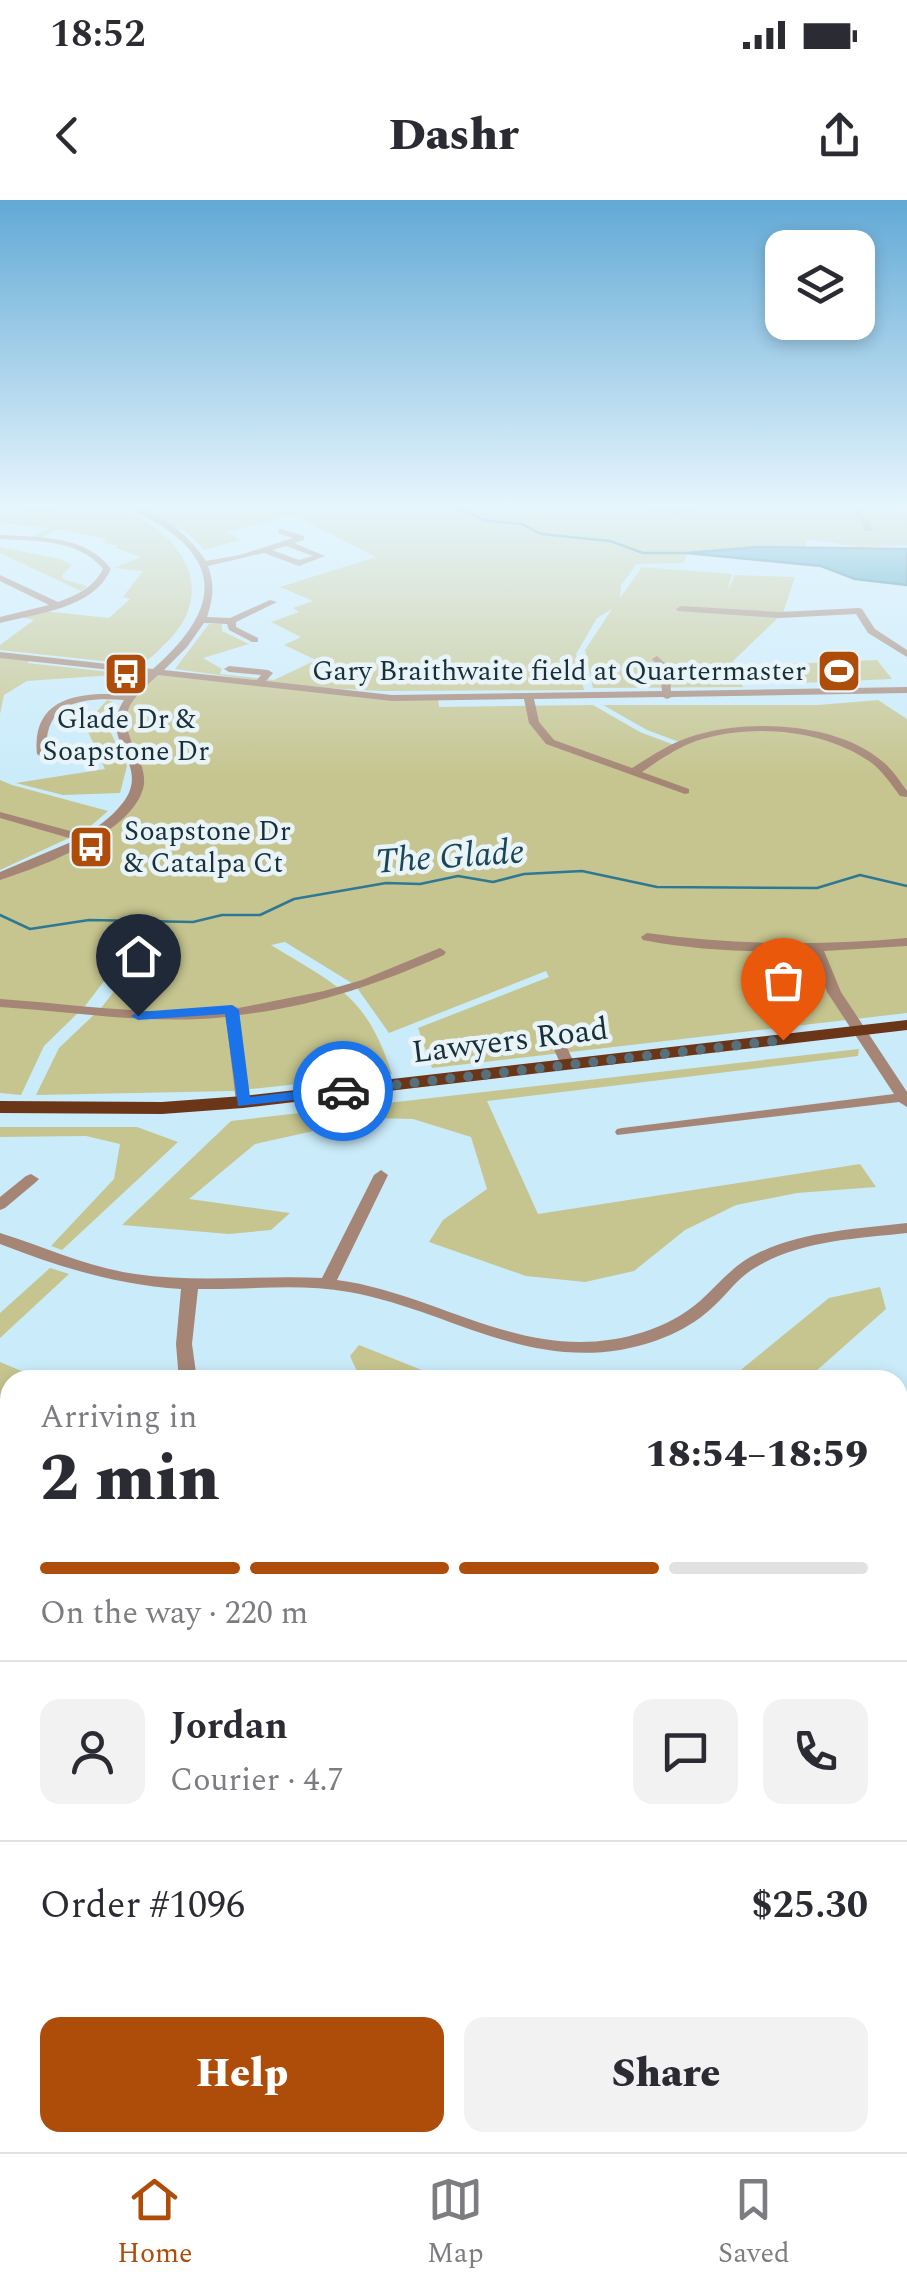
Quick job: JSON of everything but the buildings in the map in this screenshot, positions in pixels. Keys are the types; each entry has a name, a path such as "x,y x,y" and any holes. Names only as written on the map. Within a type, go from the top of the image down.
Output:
{"main road":[{"name":"Lawyers Road","path":"0,1107 162,1108 243,1102 907,1025"}],"street":[{"path":"36,596 56,605"},
{"path":"0,620 75,596"},
{"path":"0,876 87,839 118,816 137,786 136,764 120,729 121,716 131,698 203,620 209,596"},
{"path":"203,620 231,621 273,602"},
{"path":"681,609 780,616 860,612 871,631 907,654"},
{"path":"231,621 232,628 255,640"},
{"path":"0,654 369,697 529,698 907,690"},
{"path":"657,659 664,667 666,696"},
{"path":"229,668 268,673 258,685"},
{"path":"42,754 40,730 53,710 88,698 131,698"},
{"path":"529,698 534,723 550,742 685,791"},
{"path":"632,773 681,744 708,735 779,731 824,738 861,752 879,764 904,794"},
{"path":"0,815 87,839"},
{"path":"647,936 717,946 818,948 907,942"},
{"path":"622,1132 906,1099 834,992 818,948"},
{"path":"0,1003 138,1016 232,1010 340,993 395,974 440,952"},
{"path":"232,1010 243,1102"},
{"path":"553,1032 568,1065"},
{"path":"328,1284 381,1175"},
{"path":"0,1205 31,1178"},
{"path":"0,1238 102,1274 190,1284 328,1284 384,1295 501,1338 592,1348 638,1340 677,1325 747,1265 786,1248 907,1228"},
{"path":"187,1370 184,1344 190,1284"}],"shaded area":[{"path":"192,596 185,618 169,640 140,665 0,650 0,645 34,620 21,617 43,611 109,618 130,599 123,597"},
{"path":"301,596 789,596 783,613 733,661 743,687 593,688 585,650 612,609 597,618 576,654 584,690 383,691 306,687 175,669 209,624 222,624 222,631 249,644 203,658 222,669 220,674 274,680 316,660 284,645 301,637 271,622 299,612 293,608 313,601"},
{"path":"0,655 33,658 27,663 129,674 139,678 119,692 128,674 27,681 4,695 0,714"},
{"name":"Gary Braithwaite field at Quartermaster","path":"877,660 892,679 801,683 788,664"},
{"path":"157,673 353,696 438,698 439,707 593,705 640,732 677,746 682,743 647,730 603,705 818,705 878,700 907,719 907,1013 432,1068 418,1028 549,977 546,971 389,1033 355,985 285,942 271,945 332,983 360,1009 372,1026 392,1074 233,1091 36,1095 59,1048 101,1008 134,966 118,963 85,1006 44,1046 21,1095 0,1093 0,876 98,832 137,786 122,737 124,708"},
{"path":"107,700 116,703 108,727 127,766 120,793 63,795 16,783 105,769 85,725"},
{"path":"0,780 108,811 86,830 0,870"},
{"path":"859,1049 858,1056 487,1101 538,1214 860,1164 876,1187 797,1193 736,1205 685,1230 634,1271 585,1282 526,1276 429,1242 443,1220 487,1189 471,1137 413,1119 372,1118 255,1144 189,1199 290,1213 271,1230 229,1234 122,1225 231,1121"},
{"path":"0,1127 137,1127 178,1142 62,1250 51,1246 114,1179 120,1144 86,1136 0,1137"},
{"path":"50,1268 69,1274 0,1338 0,1313"},
{"path":"880,1287 886,1309 817,1370 741,1370 829,1298"},
{"path":"359,1345 422,1370 356,1370 350,1356"},
{"path":"0,1362 19,1370 0,1370"}],"waterway":[{"name":"The Glade","path":"0,915 30,929 89,920 193,922 222,915 260,915 294,899 386,883 420,884 458,876 493,882 524,874 582,871 657,887 817,888 860,875 907,886"}],"way so far":[{"path":"343,1091 783,1040"}],"place":[{"name":"Gary Braithwaite field at Quartermaster","path":"839,671"},
{"name":"Glade Dr & Soapstone Dr","path":"126,674"},
{"name":"Soapstone Dr & Catalpa Ct","path":"91,847"}],"route":[{"path":"138,1016 232,1010 243,1102 343,1091"}]}
